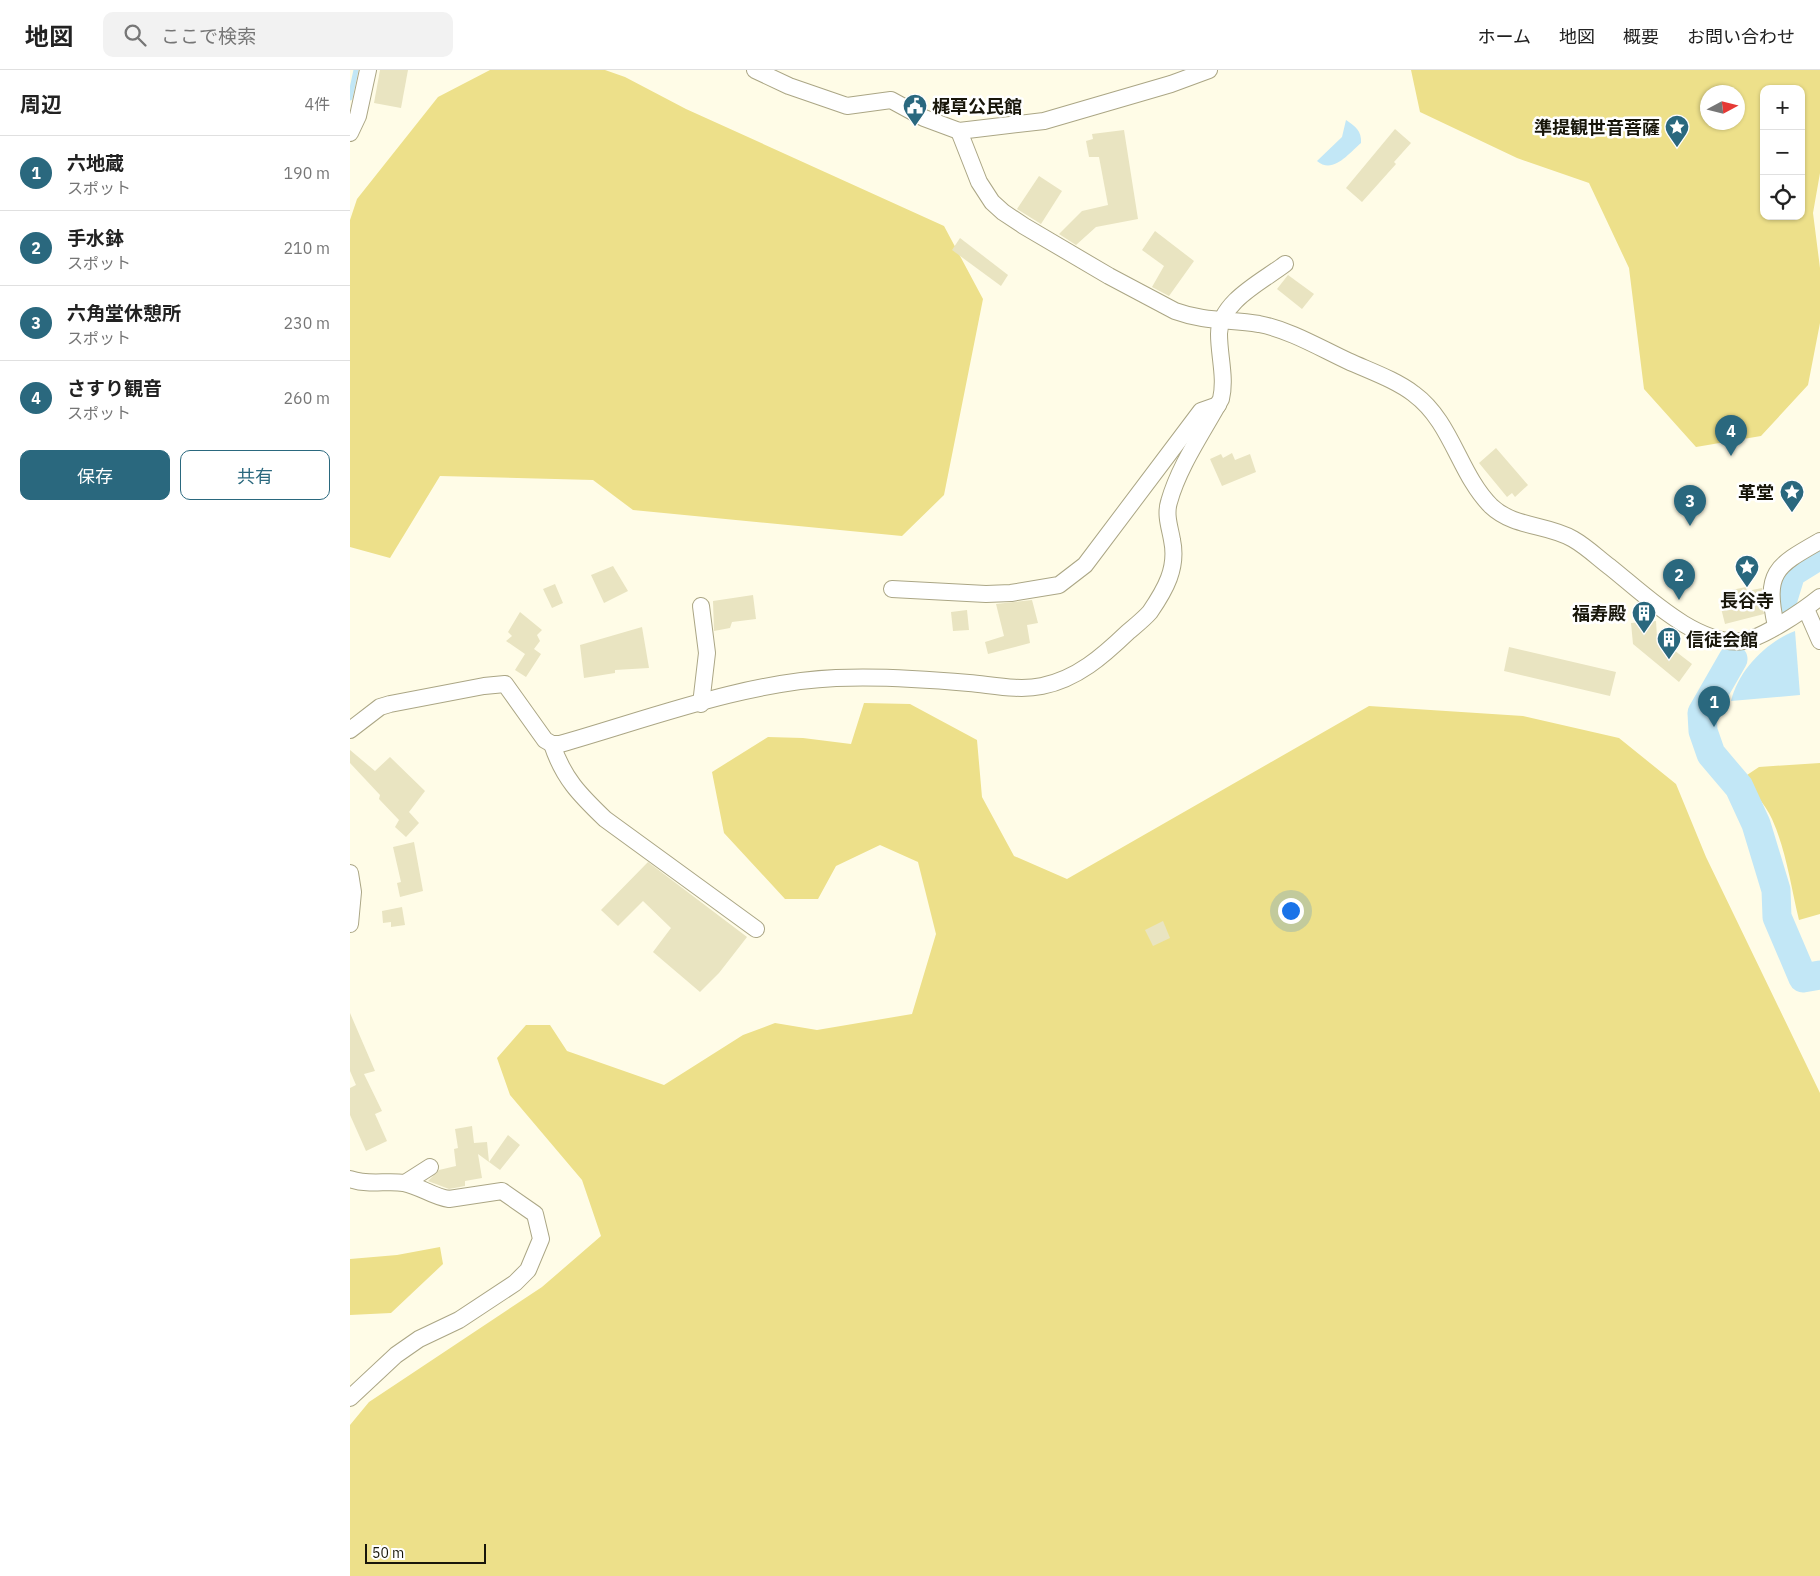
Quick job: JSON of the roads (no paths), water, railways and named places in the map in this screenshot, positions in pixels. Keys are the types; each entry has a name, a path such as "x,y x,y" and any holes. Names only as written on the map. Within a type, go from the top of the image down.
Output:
{"street":[{"path":"350,133 358,116 368,70"},
{"path":"755,70 789,86 847,106 891,100 924,118 959,131 1044,121 1171,84 1209,70"},
{"path":"959,131 978,182 992,202 1003,212 1109,276 1175,311 1195,318 1274,328 1413,393 1442,425 1479,491 1492,507 1516,521 1572,538 1667,613 1688,627 1706,636 1732,641 1745,640 1776,626 1806,609 1820,597"},
{"path":"350,730 380,707 390,704 504,684 545,740 552,744 560,744 764,688 812,680 907,678 1032,688 1076,675 1108,651 1148,614 1164,590 1172,570 1174,556 1167,516 1168,505 1176,481 1218,405 1224,389 1219,334 1221,320 1239,298 1285,264"},
{"path":"892,589 986,594 1059,585 1084,565 1201,411 1218,405"},
{"path":"1776,626 1770,590 1775,575 1790,559 1820,541"},
{"path":"701,606 707,653 701,704"},
{"path":"1806,609 1820,641"},
{"path":"552,744 559,767 582,798 605,819 756,929"},
{"path":"350,873 353,892 350,924"},
{"path":"405,1183 430,1167"},
{"path":"350,1179 378,1184 405,1183 448,1199 502,1191 535,1214 540,1239 528,1270 515,1283 459,1320 419,1339 396,1355 350,1398"}],"water":[{"path":"1346,120 1359,132 1361,143 1341,161 1329,166 1323,165 1317,161 1342,137"},
{"path":"1795,631 1800,695 1731,701 1740,679 1755,659 1774,642"}],"waterway":[{"path":"350,98 356,70"},
{"path":"1780,609 1791,573 1820,555"},
{"path":"1733,659 1702,713 1703,731 1711,754 1739,787 1756,824 1776,890 1777,917 1803,978 1820,975"}],"place":[{"name":"梶草公民館","path":"915,127"},
{"name":"準提観世音菩薩","path":"1677,148"},
{"name":"さすり観音","path":"1731,456"},
{"name":"革堂","path":"1792,513"},
{"name":"六角堂休憩所","path":"1690,526"},
{"name":"長谷寺","path":"1747,588"},
{"name":"手水鉢","path":"1679,600"},
{"name":"福寿殿","path":"1644,634"},
{"name":"信徒会館","path":"1669,660"},
{"name":"六地蔵","path":"1714,727"}]}
